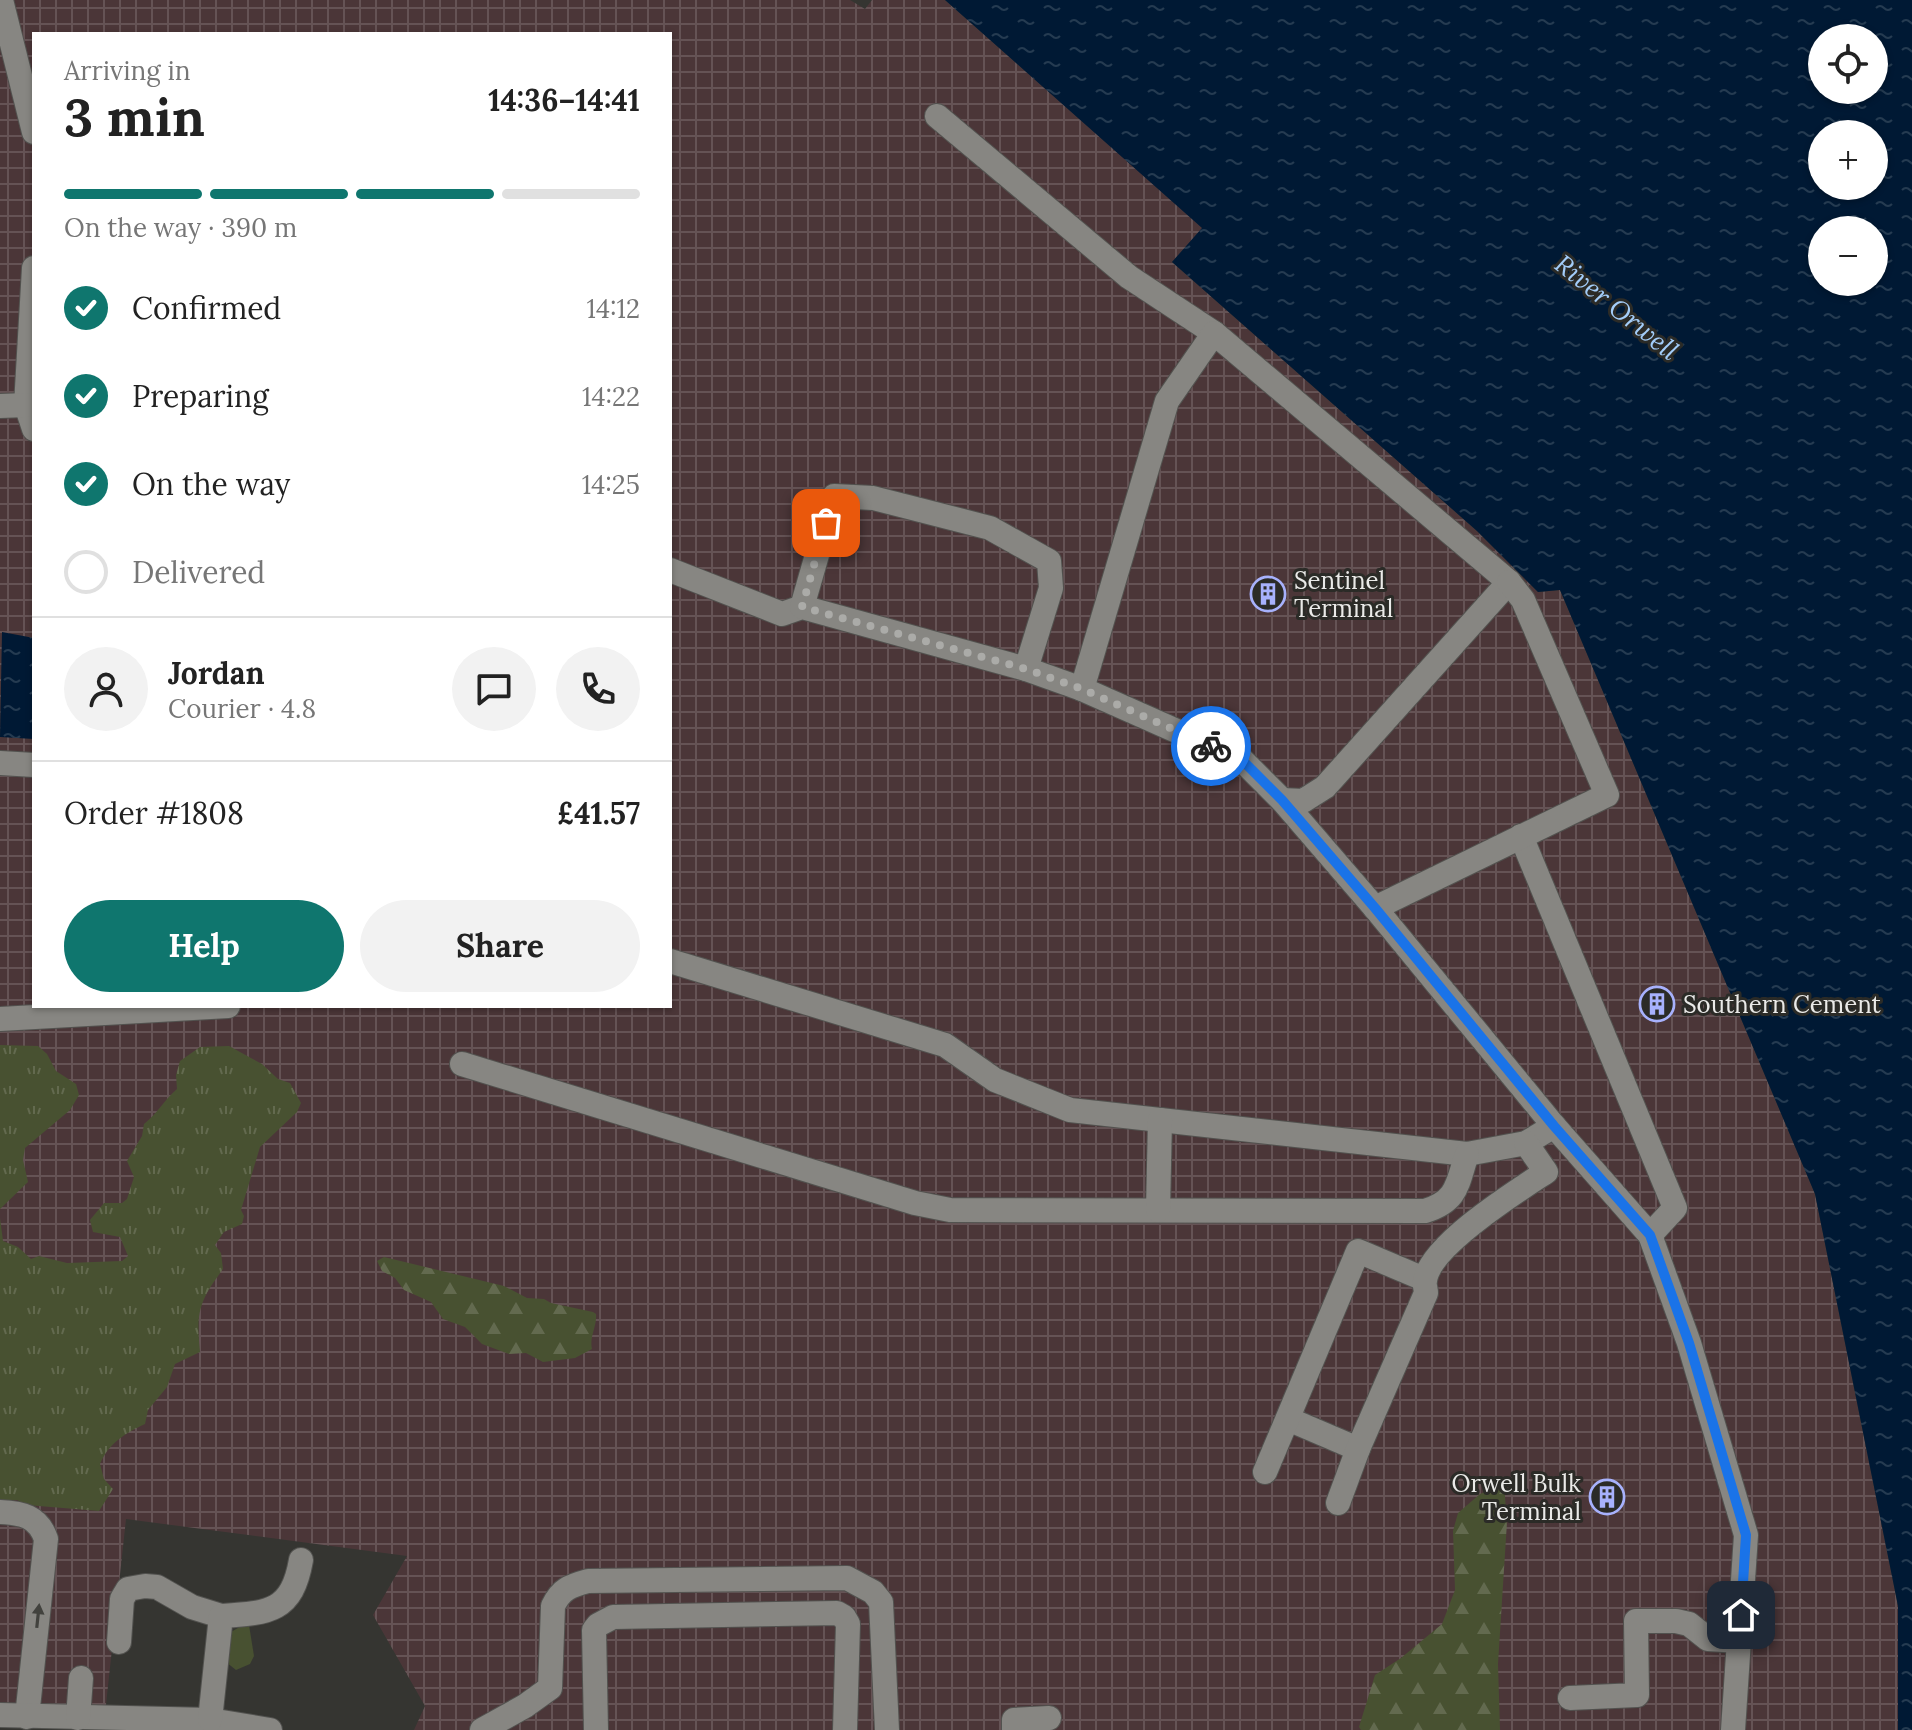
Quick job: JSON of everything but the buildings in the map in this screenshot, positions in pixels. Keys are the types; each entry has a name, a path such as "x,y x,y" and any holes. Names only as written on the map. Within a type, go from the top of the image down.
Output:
{"street":[{"path":"1,0 32,124"},
{"path":"937,116 1129,277 1214,333 1509,582 1523,600 1607,795 1375,908"},
{"path":"32,302 26,405 32,423"},
{"path":"1082,689 1167,401 1214,333"},
{"path":"0,406 26,405"},
{"path":"802,607 834,496 873,498 990,528 1049,561 1051,588 1026,669"},
{"path":"672,571 782,614 802,607 1026,669 1082,689 1242,760 1282,800 1554,1126 1650,1235 1689,1343 1746,1535 1733,1730"},
{"path":"1282,800 1303,801 1325,787 1509,582"},
{"path":"0,763 32,765"},
{"path":"1521,836 1675,1208 1650,1235"},
{"path":"672,962 945,1045 995,1080 1070,1110 1467,1154 1526,1143 1554,1126"},
{"path":"0,1019 193,1008"},
{"path":"462,1064 915,1203 950,1210 1425,1211 1443,1206 1453,1196 1467,1154"},
{"path":"1158,1210 1160,1120"},
{"path":"1338,1503 1358,1449 1426,1293 1424,1279 1443,1249 1499,1202 1546,1172 1526,1143"},
{"path":"1265,1472 1358,1251 1424,1279"},
{"path":"1288,1419 1358,1449"},
{"path":"0,1512 30,1517 43,1531 46,1548 28,1706"},
{"path":"119,1642 122,1599 128,1589 157,1587 192,1607 221,1616 262,1613 275,1608 290,1595 297,1582 301,1560"},
{"path":"482,1730 544,1695 550,1688 553,1606 559,1593 569,1586 588,1581 847,1578 873,1592 881,1602 887,1730"},
{"path":"844,1617 873,1592"},
{"path":"596,1730 594,1630 613,1617 837,1613 848,1624 845,1730"},
{"path":"210,1720 221,1616"},
{"path":"1570,1698 1637,1695 1636,1621 1676,1621 1689,1624 1708,1639 1739,1641"},
{"path":"551,1666 594,1667"},
{"path":"847,1672 884,1672"},
{"path":"78,1718 81,1678"},
{"path":"0,1715 28,1706 78,1718 210,1720 270,1730"},
{"path":"1014,1730 1014,1720 1049,1718"}],"shaded area":[{"path":"0,0 850,0 865,9 872,0 945,0 1203,228 1172,262 1477,531 1538,592 1560,590 1815,1194 1898,1606 1898,1730 414,1730 425,1706 373,1615 407,1556 126,1519 104,1723 0,1715"}],"green space":[{"path":"0,1045 38,1046 47,1054 56,1071 76,1084 79,1095 70,1110 25,1148 23,1160 28,1182 0,1209"},
{"path":"229,1046 262,1064 278,1079 290,1083 301,1103 297,1112 260,1147 241,1210 244,1216 242,1224 224,1232 215,1245 221,1253 223,1269 201,1308 200,1352 175,1364 167,1387 148,1410 145,1424 118,1440 108,1450 100,1464 104,1479 113,1489 99,1511 27,1505 17,1500 0,1501 0,1218 3,1241 18,1247 31,1259 39,1256 67,1263 122,1261 128,1256 120,1237 93,1232 90,1220 104,1203 122,1203 127,1199 134,1177 127,1161 142,1136 144,1124 177,1089 176,1075 180,1061 200,1047"},
{"path":"384,1257 504,1286 527,1298 544,1299 593,1312 596,1319 592,1349 575,1358 543,1362 526,1353 509,1354 482,1344 465,1327 443,1319 431,1302 404,1290 395,1278 382,1271 377,1261"},
{"path":"1504,1484 1507,1522 1498,1664 1500,1730 1361,1730 1359,1727 1375,1675 1442,1624 1455,1590 1453,1531 1458,1513 1480,1494"},
{"path":"249,1625 254,1656 250,1664 236,1670 226,1662 231,1632"}],"water":[{"name":"River Orwell","path":"945,0 1912,0 1912,1730 1898,1730 1898,1606 1815,1194 1560,590 1538,592 1477,531 1172,262 1202,228"},
{"path":"2,632 32,638 32,739 0,737"}],"way so far":[{"path":"826,523 802,607 1026,669 1082,689 1211,746"}],"place":[{"name":"Sentinel Terminal","path":"1268,594"},
{"name":"Southern Cement","path":"1657,1004"},
{"name":"Orwell Bulk Terminal","path":"1607,1497"}],"route":[{"path":"1211,746 1242,760 1282,800 1554,1126 1650,1235 1689,1343 1746,1535 1741,1615"}]}
